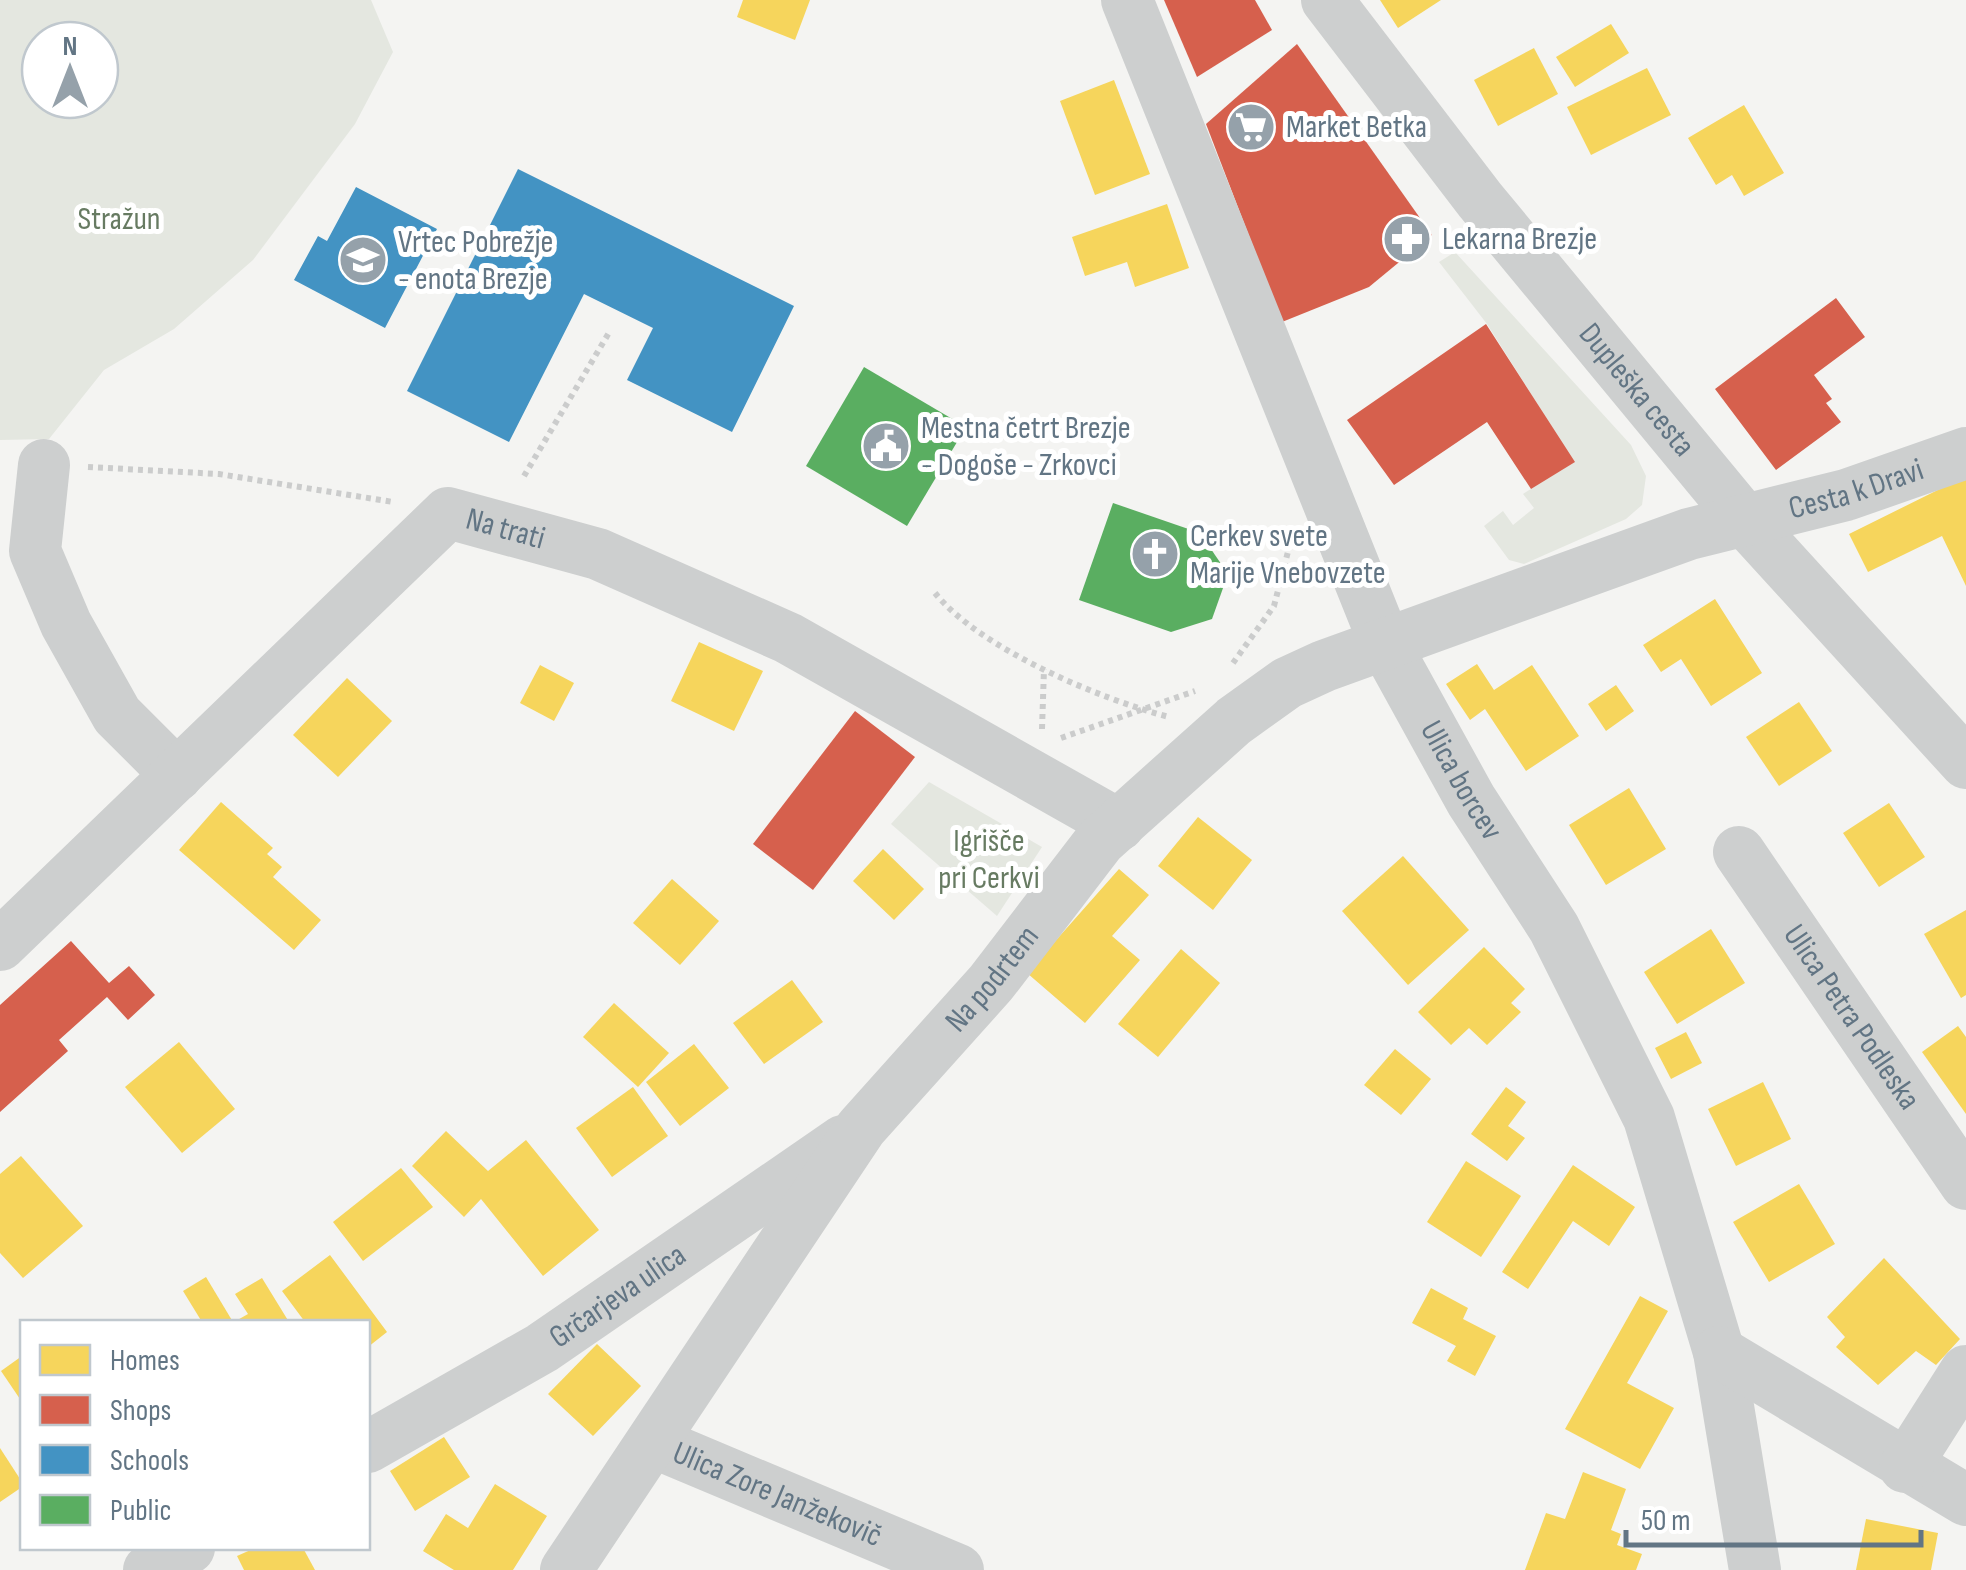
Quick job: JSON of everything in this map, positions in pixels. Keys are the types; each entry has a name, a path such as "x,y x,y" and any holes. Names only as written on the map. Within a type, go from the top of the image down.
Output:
{"street":[{"name":"Ulica borcev","path":"1127,0 1386,646 1470,800 1554,928 1649,1118 1719,1352 1755,1570"},
{"name":"Dupleška cesta","path":"1327,0 1480,200 1747,523 1966,763"},
{"name":"Cesta k Dravi","path":"1747,523 1846,496 1966,453"},
{"path":"44,465 35,551 66,624 117,715 177,775"},
{"name":"Na trati","path":"0,946 448,513 598,554 788,638 1119,825"},
{"name":"Na podrtem","path":"566,1570 861,1128 956,1025 1100,841 1234,721 1286,683 1689,534 1747,523"},
{"name":"Ulica Petra Podleska","path":"1739,852 1966,1184"},
{"name":"Grčarjeva ulica","path":"370,1446 542,1348 861,1128"},
{"path":"1719,1352 1905,1468 1966,1500"},
{"path":"1905,1468 1966,1371"},
{"name":"Ulica Zore Janžekovič","path":"652,1442 939,1567"},
{"path":"150,1570 185,1550"}],"path":[{"path":"524,476 610,332"},
{"path":"44,465 220,474 340,490 448,513"},
{"path":"1228,668 1274,606 1294,529"},
{"path":"935,593 950,611 1044,669 1146,711 1184,720"},
{"path":"1041,745 1044,669"},
{"path":"1058,739 1146,711 1209,684"}],"green space":[{"name":"Stražun","path":"0,0 371,0 393,52 355,124 253,260 174,329 104,370 49,439 0,440"},
{"path":"1455,252 1631,445 1646,476 1642,505 1626,519 1524,564 1509,560 1484,526 1503,511 1513,525 1534,508 1523,494 1574,462 1487,324 1439,262"},
{"name":"Igrišče pri Cerkvi","path":"929,782 1042,847 997,916 891,824"}],"building: Homes":[{"path":"743,0 810,0 795,40 737,17"},
{"path":"1380,0 1441,0 1398,28"},
{"path":"1611,24 1629,53 1575,87 1556,57"},
{"path":"1534,48 1558,94 1498,126 1474,80"},
{"path":"1647,68 1671,115 1591,155 1567,107"},
{"path":"1114,80 1150,174 1095,195 1060,101"},
{"path":"1744,105 1784,173 1744,196 1732,175 1716,185 1688,138"},
{"path":"1167,204 1189,268 1135,287 1127,262 1085,276 1072,237"},
{"path":"1966,476 1966,586 1942,536 1868,572 1849,534"},
{"path":"1715,599 1762,673 1711,706 1681,659 1661,672 1643,645"},
{"path":"699,642 763,671 734,731 671,701"},
{"path":"1477,664 1494,690 1532,665 1579,736 1526,771 1485,709 1470,720 1446,684"},
{"path":"540,665 574,683 554,721 520,703"},
{"path":"347,678 392,721 338,777 293,735"},
{"path":"1616,685 1634,711 1606,731 1588,704"},
{"path":"1799,702 1832,751 1779,786 1746,737"},
{"path":"1629,788 1666,849 1606,885 1569,825"},
{"path":"221,802 273,848 267,854 282,867 273,877 321,920 294,950 179,850"},
{"path":"1889,803 1925,857 1879,887 1843,833"},
{"path":"1198,817 1252,860 1213,910 1158,866"},
{"path":"883,849 924,889 894,920 853,881"},
{"path":"1403,856 1469,930 1408,985 1342,911"},
{"path":"1119,869 1149,895 1112,936 1140,960 1085,1023 1027,973"},
{"path":"672,879 719,921 680,965 633,923"},
{"path":"1966,910 1966,995 1961,998 1924,934"},
{"path":"1711,929 1745,983 1677,1024 1644,972"},
{"path":"1484,947 1525,989 1511,1003 1521,1012 1487,1045 1469,1028 1451,1045 1418,1012"},
{"path":"1181,949 1220,983 1158,1057 1118,1024"},
{"path":"792,980 823,1022 764,1064 733,1023"},
{"path":"614,1003 669,1053 638,1087 583,1037"},
{"path":"1958,1026 1966,1037 1966,1114 1922,1052"},
{"path":"1686,1032 1702,1063 1671,1079 1655,1048"},
{"path":"179,1042 235,1109 182,1153 125,1087"},
{"path":"694,1044 729,1088 680,1126 646,1082"},
{"path":"1395,1049 1431,1079 1401,1115 1364,1085"},
{"path":"1763,1082 1791,1139 1736,1166 1708,1109"},
{"path":"633,1087 668,1136 612,1177 576,1128"},
{"path":"1506,1087 1526,1102 1508,1126 1525,1138 1507,1161 1471,1134"},
{"path":"446,1131 488,1171 526,1140 599,1230 543,1276 481,1199 464,1217 412,1166"},
{"path":"21,1156 83,1226 23,1278 0,1253 0,1174"},
{"path":"1466,1161 1521,1196 1481,1257 1427,1222"},
{"path":"1573,1165 1635,1207 1609,1246 1573,1221 1528,1289 1502,1272"},
{"path":"401,1168 433,1207 363,1261 333,1222"},
{"path":"1799,1184 1835,1244 1769,1282 1733,1222"},
{"path":"330,1255 387,1332 370,1345 370,1320 304,1320 282,1291"},
{"path":"1884,1258 1960,1339 1936,1365 1916,1351 1878,1385 1836,1347 1845,1337 1827,1317"},
{"path":"206,1277 232,1320 201,1320 183,1291"},
{"path":"262,1278 288,1320 238,1320 248,1314 235,1294"},
{"path":"1431,1288 1468,1308 1463,1319 1496,1336 1475,1376 1447,1361 1456,1346 1412,1323"},
{"path":"1640,1296 1668,1311 1627,1383 1674,1408 1640,1469 1565,1429"},
{"path":"597,1344 641,1386 593,1436 548,1394"},
{"path":"20,1357 20,1399 1,1371"},
{"path":"444,1437 470,1477 415,1511 390,1471"},
{"path":"0,1448 20,1479 20,1488 0,1502"},
{"path":"1583,1472 1626,1489 1611,1530 1621,1534 1617,1545 1642,1554 1636,1570 1525,1570 1546,1513 1565,1519"},
{"path":"495,1484 547,1516 513,1570 454,1570 423,1551 446,1514 468,1528"},
{"path":"1866,1519 1938,1533 1931,1570 1856,1570"},
{"path":"250,1550 304,1550 315,1570 244,1570 237,1556"}],"building: Shops":[{"path":"1164,0 1255,0 1272,30 1197,77"},
{"path":"1297,44 1432,235 1369,287 1282,322 1206,124"},
{"path":"1836,298 1865,337 1814,375 1832,399 1826,403 1841,422 1776,470 1715,389"},
{"path":"1486,324 1575,462 1531,489 1487,422 1394,485 1347,420"},
{"path":"855,711 915,757 813,890 753,844"},
{"path":"71,941 109,983 129,966 155,995 128,1020 107,997 59,1040 68,1051 0,1112 0,1005"}],"building: Schools":[{"path":"518,169 794,306 732,432 627,380 653,328 584,294 509,442 407,391"},
{"name":"Vrtec Pobrežje - enota Brezje","path":"356,187 437,229 385,328 294,280 318,236 327,241"}],"building: Public":[{"name":"Mestna četrt Brezje - Dogoše - Zrkovci","path":"864,367 966,427 907,526 806,466"},
{"name":"Cerkev svete Marije Vnebovzete","path":"1113,503 1200,533 1228,574 1212,619 1171,632 1079,600"}],"place":[{"name":"Market Betka","path":"1251,127"},
{"name":"Lekarna Brezje","path":"1407,239"},
{"name":"Vrtec Pobrežje - enota Brezje","path":"363,260"},
{"name":"Mestna četrt Brezje - Dogoše - Zrkovci","path":"886,446"},
{"name":"Cerkev svete Marije Vnebovzete","path":"1155,554"}]}
